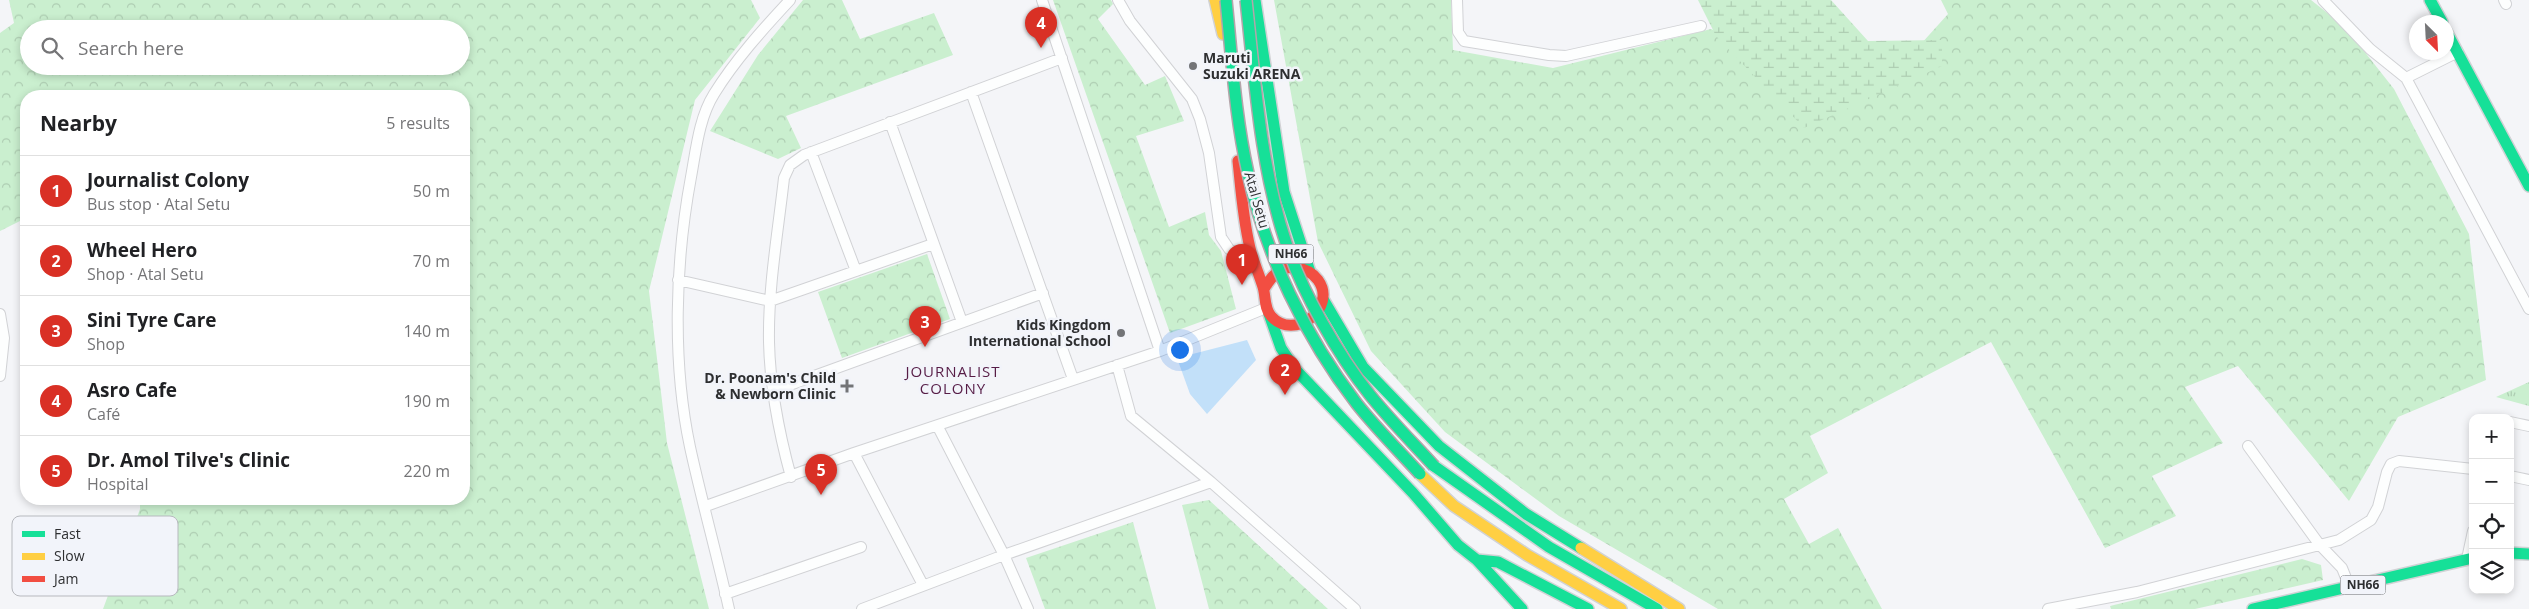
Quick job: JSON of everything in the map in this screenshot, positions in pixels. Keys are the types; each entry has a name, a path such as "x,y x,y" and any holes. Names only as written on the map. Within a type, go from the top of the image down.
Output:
{"main road":[{"path":"1214,0 1223,34 1244,215 1253,262 1264,289 1268,311 1280,348 1295,369 1413,493 1458,545 1477,560 1522,609"},
{"name":"Atal Setu","path":"1226,0 1240,122 1254,198 1273,251 1296,302 1341,380 1357,403 1420,474 1454,506 1527,555 1622,609"},
{"name":"Atal Setu","path":"1246,0 1259,120 1272,194 1286,244 1308,293 1365,387 1434,466 1549,546 1655,608"},
{"path":"1255,0 1284,192 1310,272 1320,283 1323,298 1363,367 1438,446 1526,514 1679,609"},
{"path":"2430,0 2438,15"},
{"path":"2454,45 2528,183"},
{"path":"1264,289 1267,282 1279,270 1295,266 1310,272"},
{"path":"1268,311 1283,324 1303,324 1314,316 1323,298"},
{"path":"2514,553 2529,554"},
{"name":"NH66","path":"2253,609 2469,559"},
{"path":"1477,560 1498,562 1588,609"}],"street":[{"path":"729,609 706,506 690,447 681,387 678,280 682,223 700,131 713,95 758,35 790,0"},
{"path":"1042,0 1160,351"},
{"path":"1118,0 1130,21 1192,99 1200,119 1209,152 1221,238 1229,249 1253,262"},
{"path":"1457,0 1458,32 1464,41 1549,55 1566,56 1700,26"},
{"path":"2323,0 2370,49 2406,78 2529,309"},
{"path":"2406,78 2458,52"},
{"path":"791,478 778,430 769,342 770,301 784,178 790,165 811,152 1062,58"},
{"path":"971,92 1073,379"},
{"path":"890,122 962,322"},
{"path":"811,152 856,271"},
{"path":"678,280 770,301 933,244"},
{"path":"773,391 1043,293"},
{"path":"706,506 1073,379 1160,351 1268,311"},
{"path":"0,314 4,338 0,376"},
{"path":"1117,365 1131,416 1211,482 1355,609"},
{"path":"2514,423 2529,426"},
{"path":"938,426 1004,555 1028,609"},
{"path":"2248,446 2319,544 2342,568 2350,588"},
{"path":"854,454 923,585"},
{"path":"2048,609 2137,592 2339,540 2371,520 2378,507 2387,472 2391,464 2406,460 2469,468"},
{"path":"2514,477 2529,480"},
{"path":"862,609 1004,555 1211,482"},
{"path":"726,594 861,547"}],"green space":[{"path":"9,0 751,0 760,18 695,100 649,291 667,443 709,609 103,609 108,596 178,596 178,516 137,516 140,505 470,505 470,90 20,90 20,221 0,231 0,33 14,23"},
{"path":"803,0 842,0 860,39 934,13 953,55 786,116 801,148 778,159 710,131 758,55"},
{"path":"1053,0 1111,0 1113,4 1098,19 1145,85 1165,76 1184,121 1136,136 1169,227 1205,212 1209,235 1221,251 1236,309 1170,333"},
{"path":"1274,0 1451,0 1453,50 1553,68 1711,29 1819,78 1911,55 1948,14 1941,0 2311,0 2345,27 2394,89 2469,234 2486,380 2398,417 2349,501 2238,366 2185,387 2223,443 2152,476 2176,516 2105,548 1991,342 1810,436 1828,473 1784,499 1809,544 1838,528 1882,609 1718,609 1559,516 1445,432 1371,351 1318,242"},
{"path":"1698,0 1831,0 1868,41 1942,40 1942,66 1804,128 1716,36"},
{"path":"927,254 950,319 842,358 818,292"},
{"path":"2529,382 2529,406 2496,397"},
{"path":"1209,500 1328,609 1209,609 1182,505"},
{"path":"1133,522 1156,609 1045,609 1026,558"},
{"path":"2302,559 2321,565 2323,580 2195,609 2111,609 2110,606"}],"water":[{"path":"1247,340 1256,360 1207,414 1190,394 1177,358"}],"traffic: fast":[{"path":"1226,0 1234,87 1248,173 1255,203 1277,264 1305,323 1338,378 1364,413 1420,474"},
{"path":"1246,0 1260,123 1270,184 1286,243 1301,282 1322,322 1358,379 1385,413 1434,466"},
{"path":"1255,0 1284,192 1310,272"},
{"path":"2430,0 2438,15"},
{"path":"2454,46 2529,186"},
{"path":"1323,299 1363,367 1439,446 1526,514 1581,548"},
{"path":"1269,314 1281,348 1295,369 1413,493 1458,545 1477,560 1522,609"},
{"path":"1434,466 1549,547 1657,609"},
{"path":"2514,553 2529,554"},
{"path":"2253,609 2469,559"},
{"path":"1477,560 1498,562 1588,609"}],"traffic: slow":[{"path":"1215,0 1223,34"},
{"path":"1420,474 1454,506 1527,555 1621,609"},
{"path":"1581,548 1679,609"}],"traffic: jam":[{"path":"1238,161 1242,204 1248,237 1269,313 1280,323 1291,325 1301,323 1311,318 1318,311 1322,301 1323,291 1318,280 1306,270 1285,268 1273,276 1264,289"}],"place":[{"name":"Asro Cafe","path":"1041,48"},
{"name":"Maruti Suzuki ARENA","path":"1193,66"},
{"name":"Journalist Colony","path":"1242,285"},
{"name":"Kids Kingdom International School","path":"1121,333"},
{"name":"Sini Tyre Care","path":"925,347"},
{"name":"Dr. Poonam's Child & Newborn Clinic","path":"847,386"},
{"name":"Wheel Hero","path":"1285,395"},
{"name":"Dr. Amol Tilve's Clinic","path":"821,495"}],"district":[{"name":"JOURNALIST COLONY","path":"953,380"}]}
